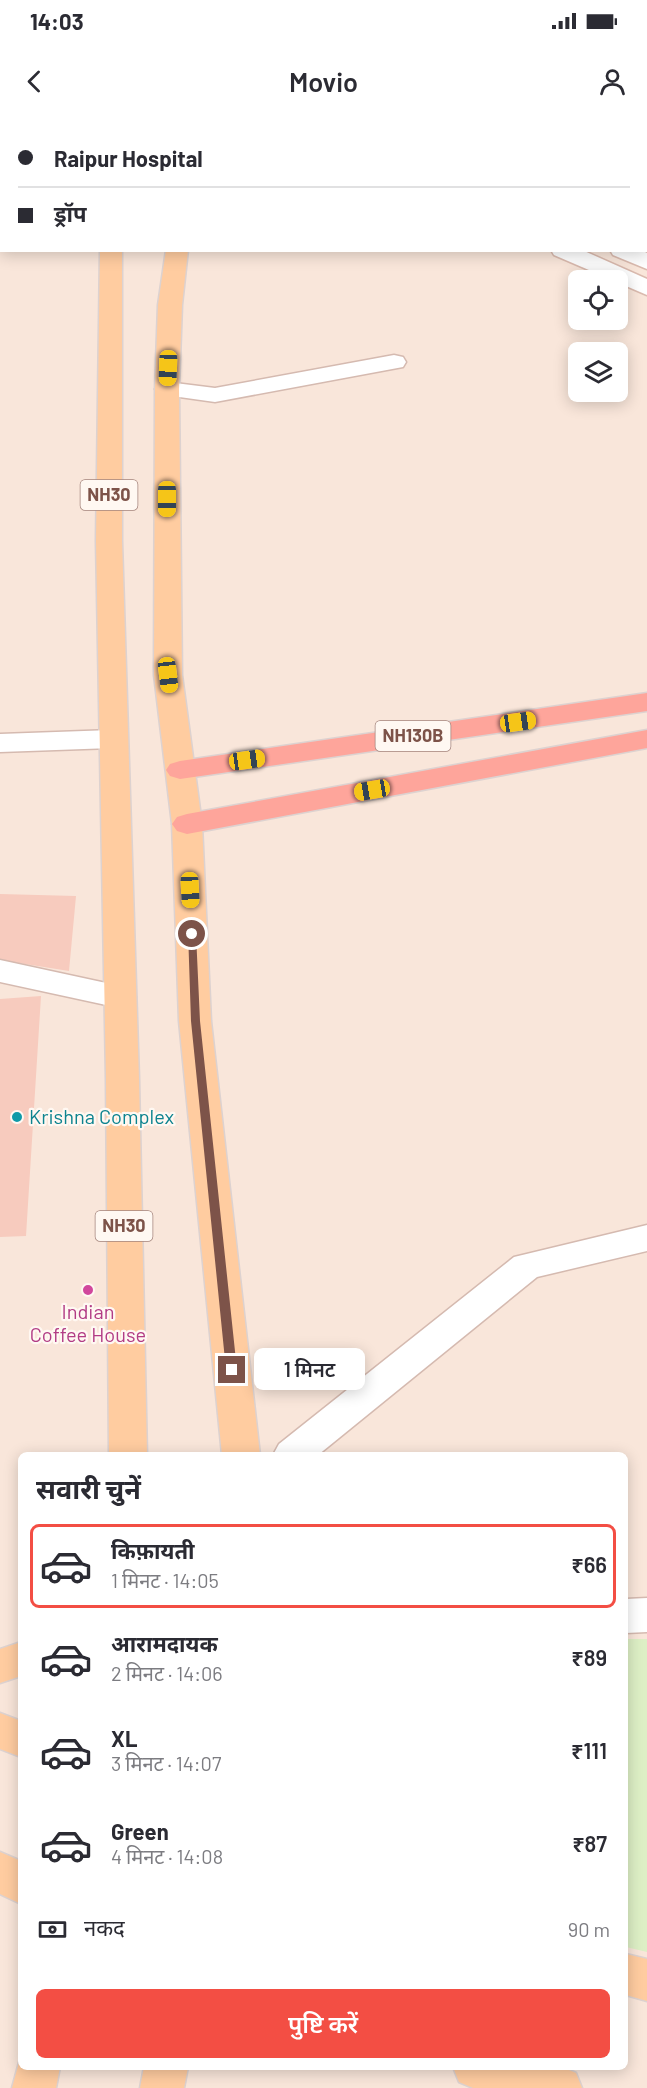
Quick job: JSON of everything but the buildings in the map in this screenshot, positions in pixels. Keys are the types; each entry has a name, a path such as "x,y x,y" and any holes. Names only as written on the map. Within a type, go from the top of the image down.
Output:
{"highway":[{"name":"NH130B","path":"180,770 647,702"},
{"name":"NH130B","path":"187,824 647,739"}],"main road":[{"name":"NH30","path":"111,252 109,489 112,739 120,997 128,1452"},
{"name":"NH30","path":"177,252 170,305 167,389 168,675 187,824 195,1021 241,1452"},
{"path":"0,1666 18,1660"},
{"path":"0,1731 18,1738"},
{"path":"0,1871 18,1882"},
{"path":"628,1975 647,1980"},
{"path":"34,2088 37,2070"},
{"path":"162,2088 165,2070"},
{"path":"487,2070 560,2088"}],"street":[{"path":"566,252 647,288"},
{"path":"625,252 647,262"},
{"path":"167,389 215,395 394,362"},
{"path":"0,743 112,739"},
{"path":"0,971 120,997"},
{"path":"296,1452 526,1266 647,1238"},
{"path":"628,1616 647,1615"}],"shaded area":[{"path":"0,252 647,252 647,2088 0,2088"}],"green space":[{"path":"628,1639 647,1639 647,1952 628,1947"}],"place":[{"name":"Krishna Complex","path":"17,1117"},
{"name":"Indian Coffee House","path":"88,1290"}],"route":[{"path":"192,934 195,1021 232,1370"}]}
